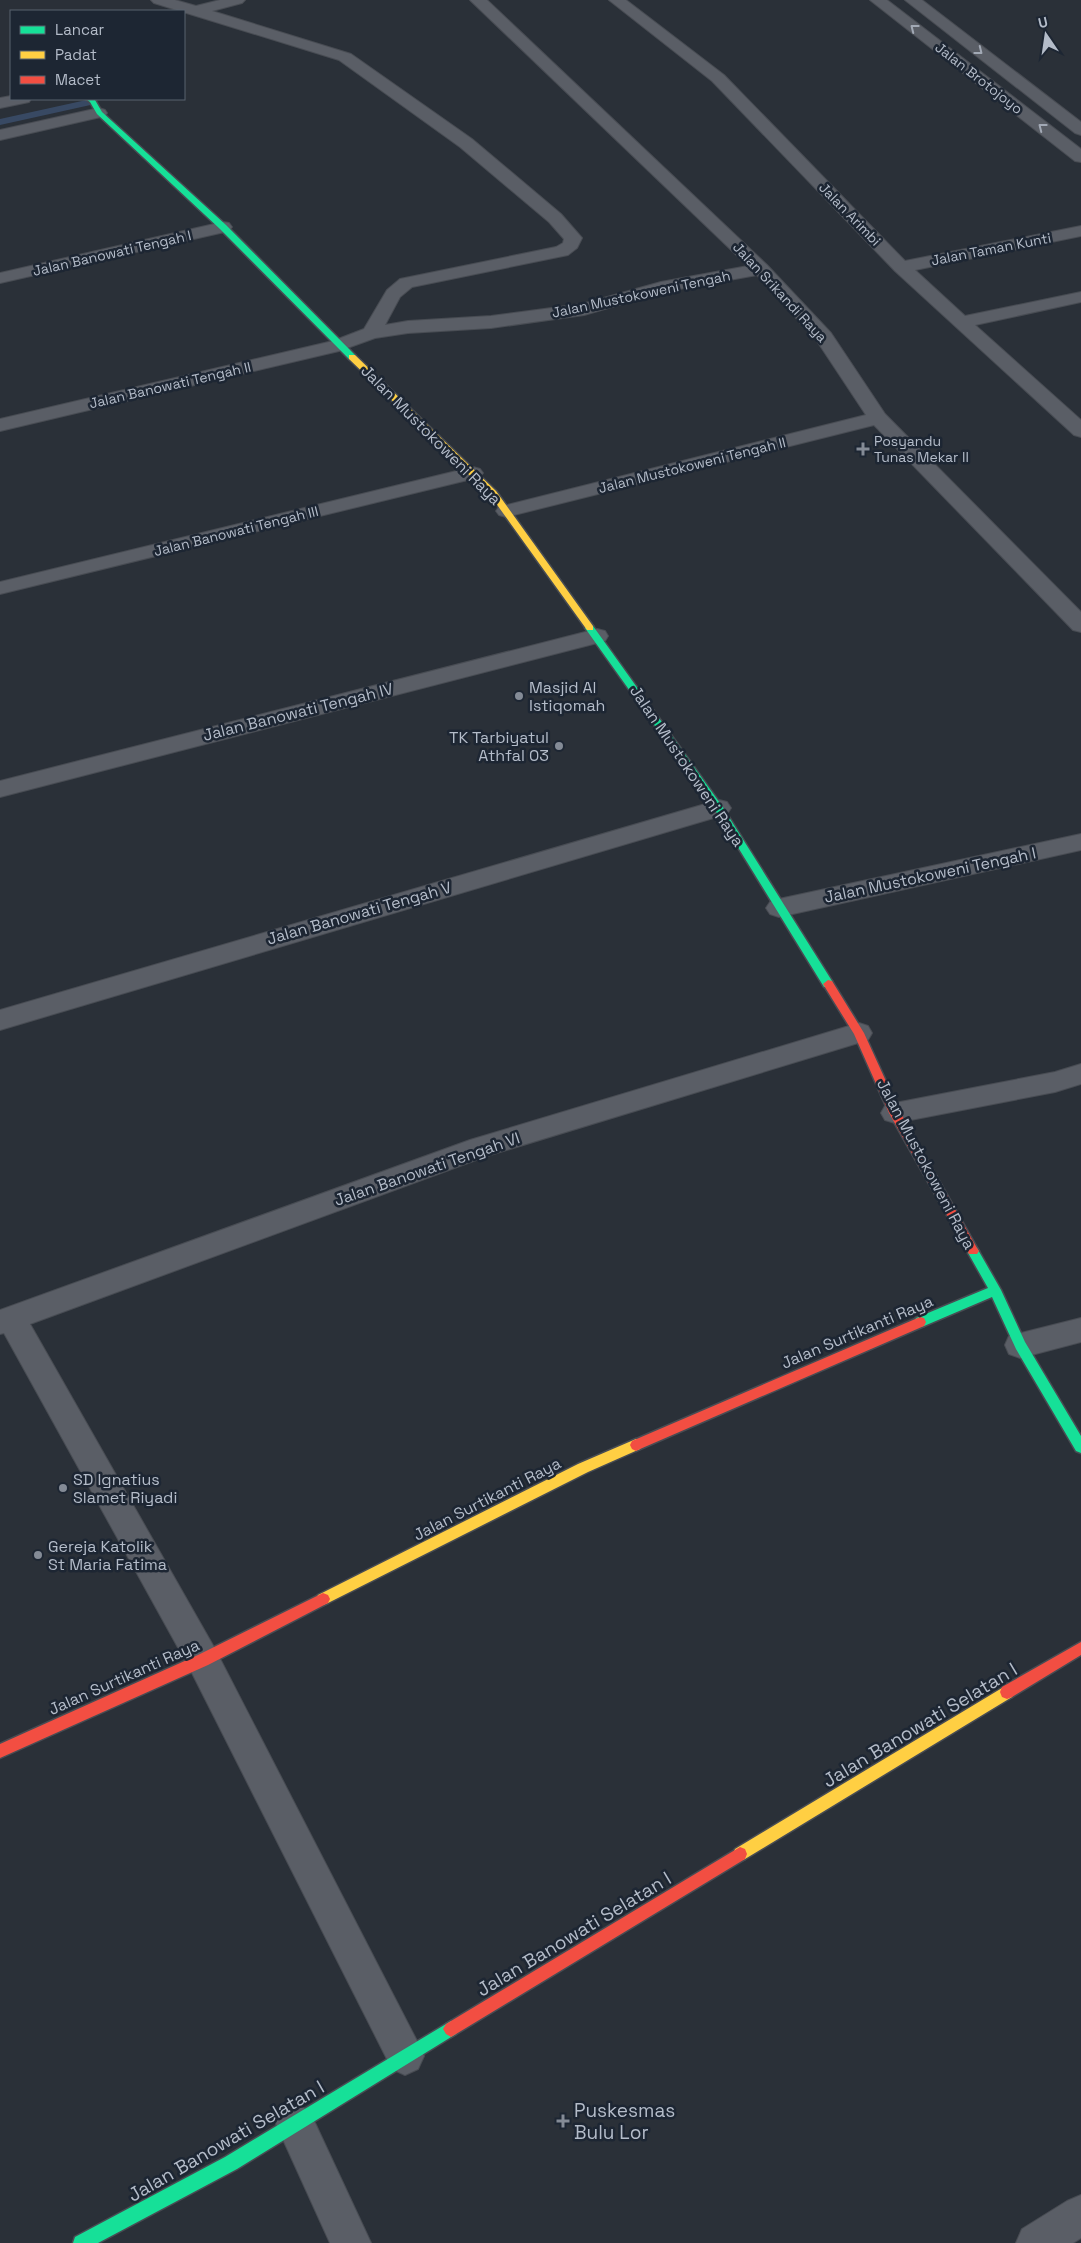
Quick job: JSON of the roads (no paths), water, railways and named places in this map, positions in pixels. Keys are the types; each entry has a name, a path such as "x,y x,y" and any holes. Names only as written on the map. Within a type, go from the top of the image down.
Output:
{"street":[{"path":"159,0 345,57 466,143 555,218 573,238 569,247 562,251 406,283 393,294 371,333 339,345"},
{"path":"196,12 237,0"},
{"name":"Jalan Srikandi Raya","path":"478,0 761,268 824,337 878,418 1081,626"},
{"name":"Jalan Arimbi","path":"618,0 718,78 900,267 1081,431"},
{"name":"Jalan Brotojoyo","path":"878,0 1081,157"},
{"name":"Jalan Brotojoyo","path":"913,0 1081,130"},
{"path":"0,103 18,100"},
{"path":"0,135 95,103"},
{"name":"Jalan Mustokoweni Raya","path":"95,103 223,227 339,345 493,493 719,808 778,908 859,1033 895,1113 995,1290 1020,1345 1081,1447"},
{"name":"Jalan Banowati Tengah I","path":"0,278 223,227"},
{"name":"Jalan Taman Kunti","path":"900,267 1081,231"},
{"name":"Jalan Mustokoweni Tengah","path":"371,333 408,327 491,322 584,309 661,287 761,268"},
{"path":"961,322 1081,297"},
{"name":"Jalan Banowati Tengah II","path":"0,425 339,345"},
{"name":"Jalan Mustokoweni Tengah II","path":"506,511 878,418"},
{"name":"Jalan Banowati Tengah III","path":"0,588 473,473"},
{"name":"Jalan Banowati Tengah IV","path":"0,789 596,636"},
{"name":"Jalan Banowati Tengah V","path":"0,1020 719,808"},
{"name":"Jalan Mustokoweni Tengah I","path":"778,908 1081,842"},
{"name":"Jalan Banowati Tengah VI","path":"5,1320 480,1148 859,1033"},
{"path":"895,1113 1055,1082 1081,1074"},
{"name":"Jalan Surtikanti Raya","path":"0,1752 203,1660 583,1468 995,1290"},
{"path":"5,1320 203,1660 406,2056"},
{"path":"1020,1345 1081,1330"},
{"name":"Jalan Banowati Selatan I","path":"80,2243 231,2163 1081,1648"},
{"path":"296,2124 351,2243"},
{"path":"1036,2243 1081,2215"}],"waterway":[{"path":"0,122 91,102"}],"place":[{"name":"Posyandu Tunas Mekar II","path":"863,449"},
{"name":"Masjid Al Istiqomah","path":"519,696"},
{"name":"TK Tarbiyatul Athfal 03","path":"559,746"},
{"name":"SD Ignatius Slamet Riyadi","path":"63,1488"},
{"name":"Gereja Katolik St Maria Fatima","path":"38,1555"},
{"name":"Puskesmas Bulu Lor","path":"563,2121"}]}
